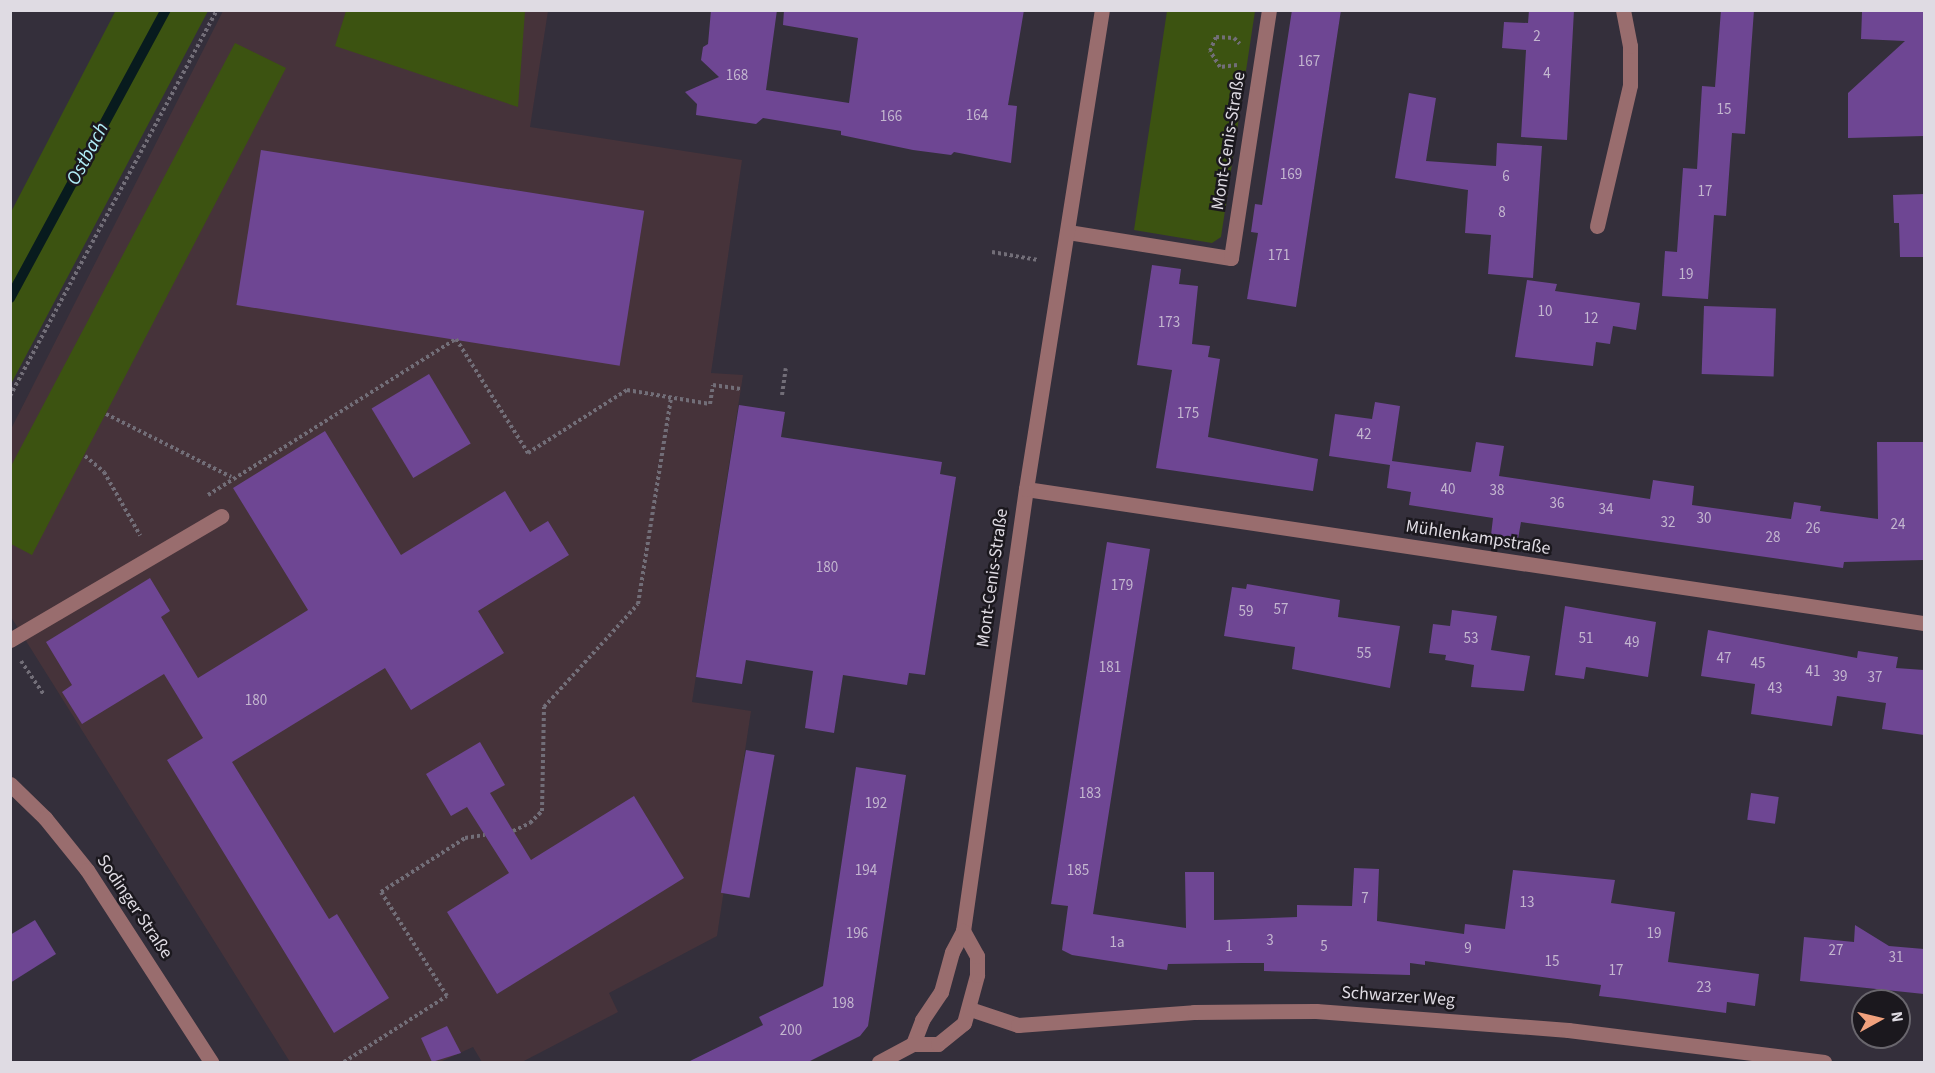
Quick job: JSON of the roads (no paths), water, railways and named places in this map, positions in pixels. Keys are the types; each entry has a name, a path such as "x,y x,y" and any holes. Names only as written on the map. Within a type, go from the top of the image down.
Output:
{"street":[{"name":"Mont-Cenis-Straße","path":"907,1053 922,1020 941,992 952,951 963,931 1026,489 1102,10"},
{"name":"Mont-Cenis-Straße","path":"1068,232 1231,258 1269,10"},
{"path":"1597,226 1630,85 1630,46 1623,10"},
{"name":"Mühlenkampstraße","path":"1026,489 1924,623"},
{"path":"13,646 153,556 221,516"},
{"name":"Sodinger Straße","path":"10,784 45,818 87,870 211,1062"},
{"path":"879,1062 938,1044 951,1036 970,1009 977,956 963,931"},
{"name":"Schwarzer Weg","path":"970,1009 1018,1025 1194,1011 1316,1011 1568,1030 1824,1062"}],"waterway":[{"name":"Ostbach","path":"10,298 166,10"}]}
